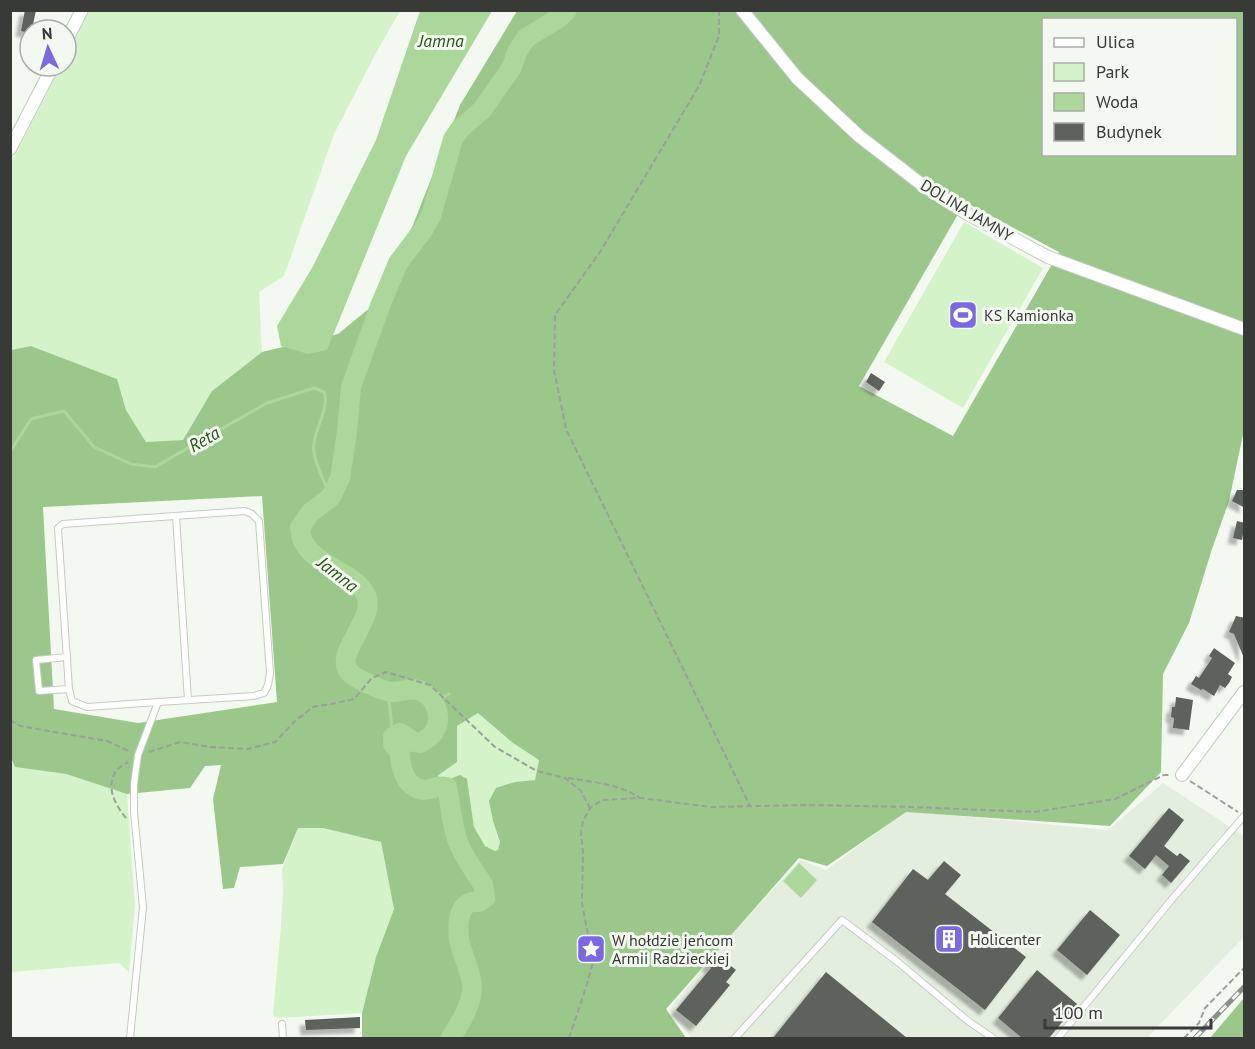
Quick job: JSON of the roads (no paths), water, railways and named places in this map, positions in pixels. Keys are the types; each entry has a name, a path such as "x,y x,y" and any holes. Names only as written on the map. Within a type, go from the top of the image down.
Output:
{"street":[{"name":"DOLINA JAMNY","path":"742,10 797,78 859,136 921,184 966,213 1048,257 1245,330"},
{"path":"10,149 47,78"},
{"path":"1182,776 1245,692"}],"lane":[{"path":"245,511 252,513 259,521 270,662 268,685 264,693 254,696 87,706 72,701 69,689 58,528 63,524 176,516 245,511"},
{"path":"176,516 188,700"},
{"path":"67,657 36,660 39,692 69,689"},
{"path":"130,1038 143,908 134,784 138,755 158,702"},
{"path":"1058,1038 1173,898 1245,816"},
{"path":"735,1038 842,920 899,963 968,1021 993,1038"},
{"path":"282,1024 283,1038"}],"water":[{"name":"Jamna","path":"420,11 492,11 406,156 327,350 308,354 281,346 277,326 312,268 376,140"},
{"path":"799,863 817,880 801,898 783,881"}],"waterway":[{"name":"Jamna","path":"451,1038 467,1009 472,990 470,974 460,944 458,931 460,916 466,905 485,898 483,885 459,845 453,826 447,787 424,790 412,785 405,776 400,752 393,744 393,737 400,733 420,743 430,737 437,727 437,710 428,695 419,690 388,691 351,674 346,667 346,658 365,617 368,607 367,598 356,583 309,550 302,539 300,528 310,513 331,497 340,478 351,387 398,263 431,216 453,139 460,129 482,110 512,67 517,52 526,38 559,18 567,10"},
{"name":"Reta","path":"10,452 31,419 64,411 94,447 131,464 155,467 267,403 314,388 324,392 325,398 315,437 314,452 331,497"},
{"path":"388,691 393,737"},
{"path":"433,702 449,694"}],"railway":[{"path":"1195,1038 1244,987"}],"place":[{"name":"KS Kamionka","path":"963,315"},
{"name":"Holicenter","path":"949,939"},
{"name":"W hołdzie jeńcom Armii Radzieckiej","path":"591,949"}]}
